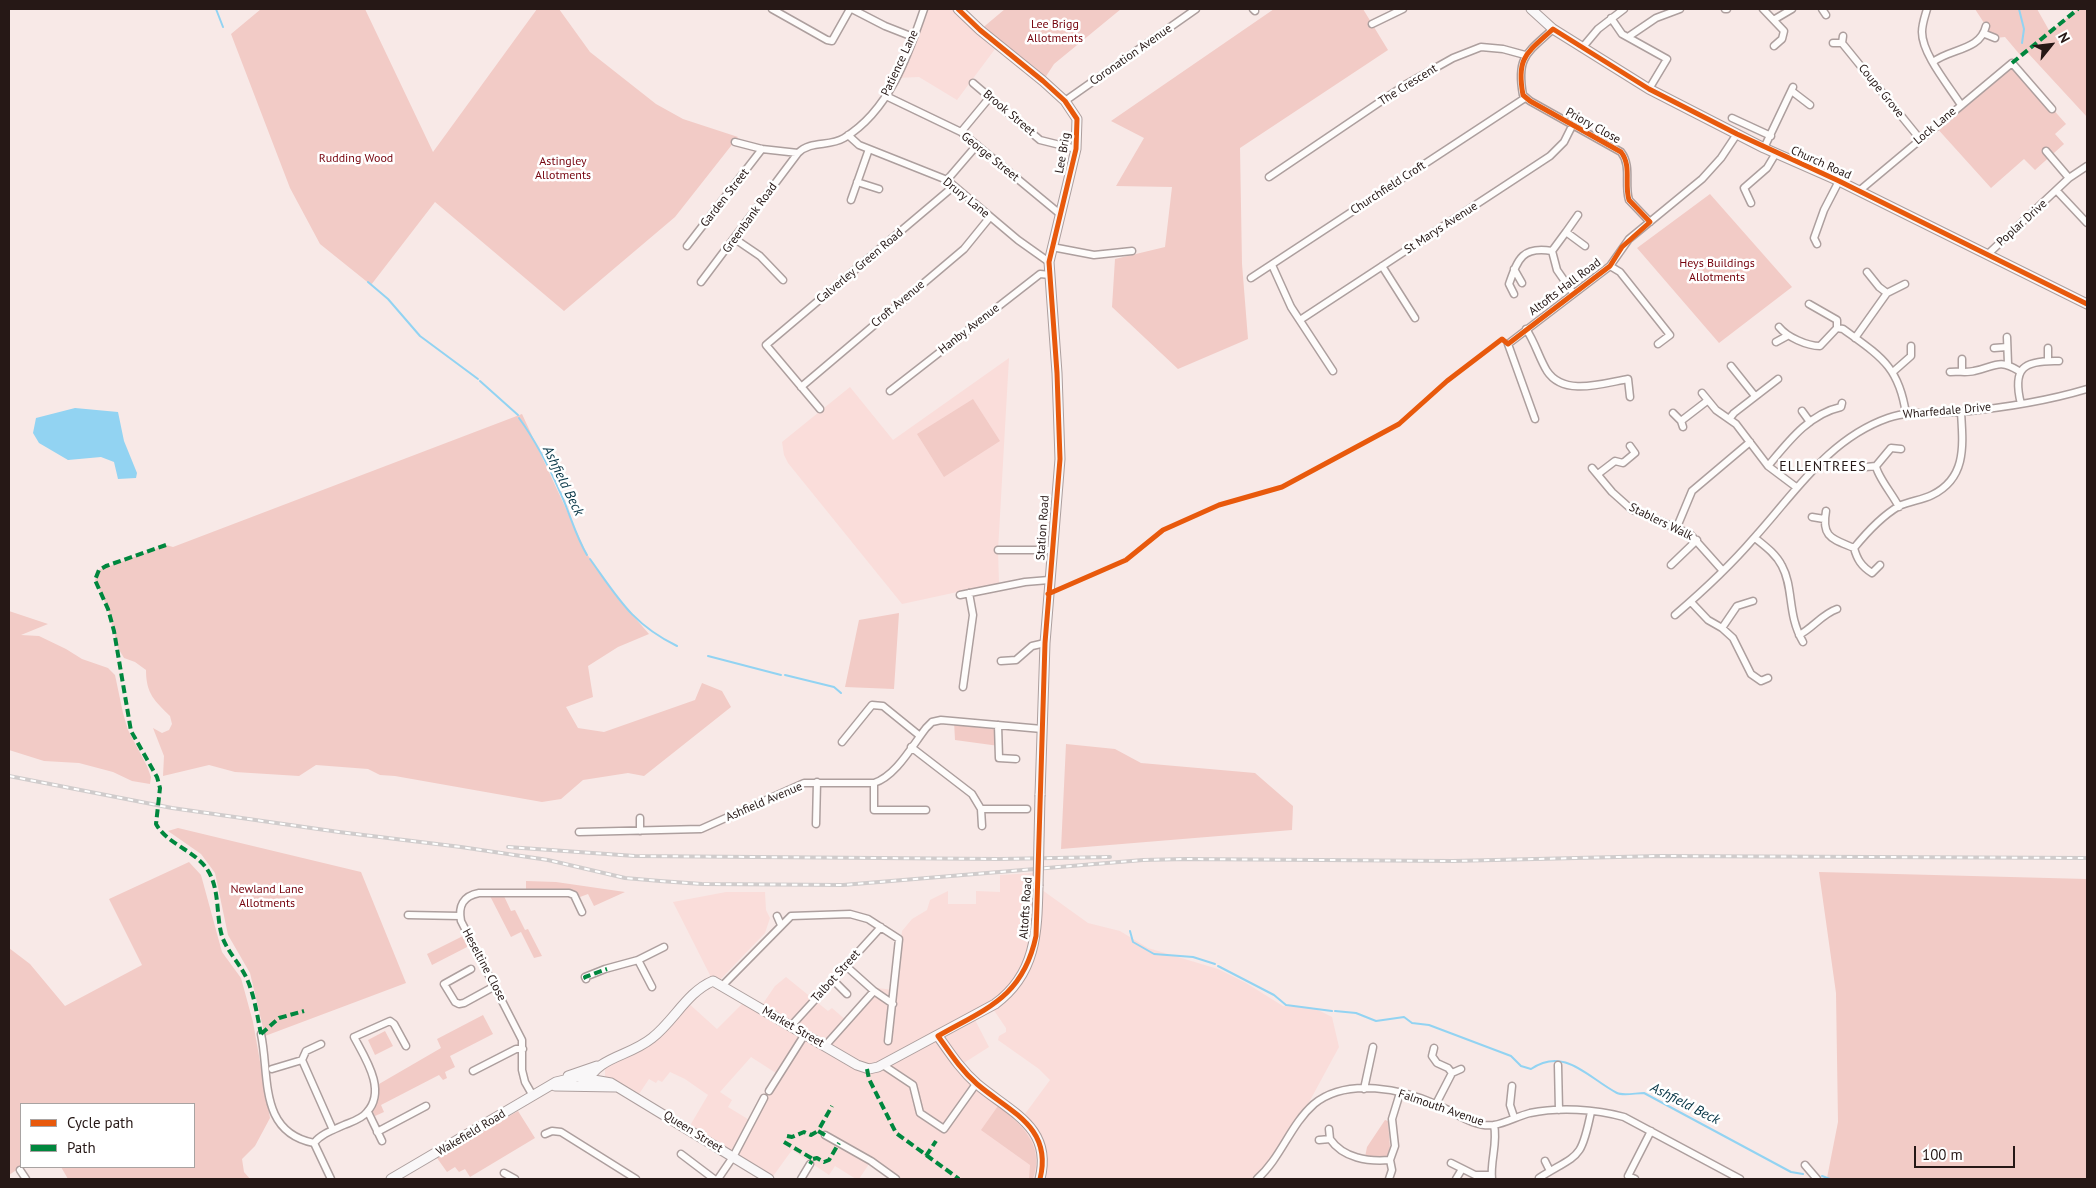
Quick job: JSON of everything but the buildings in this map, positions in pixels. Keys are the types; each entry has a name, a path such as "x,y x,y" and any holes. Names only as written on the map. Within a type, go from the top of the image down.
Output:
{"street":[{"path":"772,9 832,41 851,9 913,37"},
{"name":"Patience Lane","path":"735,142 762,149 798,153 807,146 832,142 848,135 870,118 886,96 924,9"},
{"name":"Lee Brig","path":"958,9 1065,102 1077,119 1076,149 1049,262"},
{"name":"Coronation Avenue","path":"1065,102 1196,9"},
{"path":"1372,24 1402,9"},
{"name":"Church Road","path":"1531,9 1553,29 1649,89 1764,148 1839,181 2087,304"},
{"path":"1582,48 1611,18 1624,9"},
{"path":"1628,37 1656,18 1680,9"},
{"path":"1763,9 1775,19 1784,31 1784,35 1774,46"},
{"path":"1775,19 1792,9"},
{"path":"1822,9 1826,15"},
{"path":"1927,9 1922,32 1923,40 1933,62 1961,105"},
{"path":"1611,18 1622,34 1667,59 1649,89"},
{"path":"1933,62 1950,52 1969,47 1984,34 1986,26"},
{"path":"1526,98 1521,80 1522,62 1525,55 1553,29"},
{"path":"1984,34 1996,38"},
{"path":"1834,44 1842,43 1843,36"},
{"name":"Coupe Grove","path":"1842,43 1920,139"},
{"name":"The Crescent","path":"1269,176 1405,85 1453,58 1481,48 1503,49 1525,55"},
{"name":"Lock Lane","path":"1859,191 2012,63 2048,99 2052,109"},
{"name":"Brook Street","path":"973,83 1040,140 1076,149"},
{"path":"1764,148 1771,136 1784,101 1793,89 1810,104"},
{"name":"George Street","path":"886,96 961,132 1060,214"},
{"path":"961,132 990,98"},
{"name":"Priory Close","path":"1526,98 1572,126 1621,152 1626,158 1629,200 1650,222"},
{"name":"Churchfield Croft","path":"1251,278 1526,98"},
{"path":"1732,118 1771,136"},
{"name":"St Marys Avenue","path":"1300,320 1550,156 1564,142 1572,126"},
{"name":"Altofts Hall Road","path":"1535,419 1508,344 1610,266 1622,247 1702,179 1721,158 1737,134"},
{"name":"Drury Lane","path":"848,135 859,145 947,180 1043,260 1049,262"},
{"path":"947,180 977,145"},
{"name":"Garden Street","path":"687,246 762,149"},
{"path":"851,200 869,149"},
{"path":"2046,151 2069,178"},
{"name":"Greenbank Road","path":"701,282 798,153"},
{"path":"1751,203 1744,188 1767,168 1776,153"},
{"name":"Poplar Drive","path":"1987,255 2069,178 2087,166"},
{"path":"1812,239 1839,181"},
{"path":"857,182 879,189"},
{"name":"Calverley Green Road","path":"801,387 766,345 954,186"},
{"name":"Poplar Drive","path":"2056,191 2087,223"},
{"path":"1573,293 1556,270 1552,252 1578,215"},
{"name":"Croft Avenue","path":"801,387 964,249 990,217"},
{"path":"1566,232 1584,246"},
{"path":"735,238 760,256 783,280"},
{"path":"1052,247 1094,255 1132,251"},
{"path":"1514,294 1509,284 1517,262 1527,252 1534,250 1552,252"},
{"name":"Station Road","path":"1040,794 1045,642 1060,459 1060,426 1049,262"},
{"path":"1272,265 1285,296 1333,371"},
{"path":"1382,266 1416,318"},
{"path":"1610,266 1620,272 1670,335 1658,344"},
{"path":"1514,269 1522,283"},
{"path":"1867,272 1879,287 1887,293"},
{"name":"Hanby Avenue","path":"890,391 1040,274 1050,275"},
{"path":"1855,338 1887,293 1905,284"},
{"path":"1779,327 1786,336 1813,346 1820,346 1837,328 1837,320 1809,304"},
{"path":"1837,328 1843,329 1855,338 1884,360 1894,371 1901,389 1906,414"},
{"path":"1526,329 1553,377 1570,386 1628,379 1630,397"},
{"path":"1776,342 1786,336"},
{"path":"2007,337 2008,364"},
{"path":"1994,348 2007,348"},
{"path":"2048,348 2048,360"},
{"path":"1894,371 1907,361 1914,349"},
{"path":"1962,359 1962,370"},
{"path":"2021,404 2017,379 2019,371 2031,363 2048,360 2059,361"},
{"path":"1950,372 1962,370 1972,372 1994,364 2008,364 2019,371"},
{"path":"1731,366 1755,396"},
{"path":"1729,419 1778,379"},
{"path":"801,387 820,409"},
{"name":"Wharfedale Drive","path":"1675,615 1723,571 1829,452 1847,439 1874,424 1906,414 1961,412 2021,404 2087,389"},
{"path":"1702,393 1707,401 1736,424 1768,466 1796,488"},
{"path":"1672,413 1682,424 1707,401"},
{"path":"1768,466 1810,422 1831,410 1842,407"},
{"path":"1802,411 1810,422"},
{"path":"1854,548 1882,518 1899,507 1943,489 1956,475 1963,452 1961,412"},
{"path":"1866,468 1876,466 1887,451 1898,448 1894,439"},
{"path":"1676,527 1692,491 1750,442"},
{"path":"1598,474 1615,462 1622,463 1635,453 1630,446"},
{"path":"1876,466 1878,474 1888,486 1899,507"},
{"name":"Stablers Walk","path":"1592,468 1612,492 1631,509 1654,520 1676,527 1697,540 1723,571"},
{"path":"1826,511 1824,528 1833,540 1854,548"},
{"path":"1812,517 1824,520"},
{"path":"1754,538 1782,565 1786,576 1792,615 1801,638 1822,616 1837,609"},
{"path":"1671,565 1697,540"},
{"path":"1854,548 1858,560 1867,570 1872,572 1880,565"},
{"path":"998,550 1052,550"},
{"path":"960,596 1025,582 1049,580"},
{"path":"963,686 973,615 968,593"},
{"path":"1691,602 1708,620 1722,628 1738,644 1751,674 1759,683 1768,678"},
{"path":"1722,628 1737,606 1753,602"},
{"path":"1001,661 1008,657 1016,660 1032,646 1045,642"},
{"path":"842,742 872,705 883,706 920,736"},
{"path":"926,810 874,810 874,784 883,780 932,722 941,720 1042,729"},
{"path":"998,725 999,758 1016,758"},
{"path":"911,747 972,794 981,809 982,826"},
{"path":"816,824 817,782"},
{"name":"Ashfield Avenue","path":"579,832 701,829 804,783 874,784"},
{"name":"Altofts Road","path":"878,1067 1000,1001 1011,990 1024,970 1032,956 1036,936 1040,794"},
{"path":"981,809 1027,809"},
{"path":"640,818 640,831"},
{"name":"Heseltine Close","path":"533,1096 522,1070 522,1040 460,916 461,904 467,898 479,893 569,893 574,896 582,912"},
{"path":"722,986 781,924 795,914 850,914 881,927 899,939 888,1041"},
{"path":"408,915 460,916"},
{"path":"778,916 781,924"},
{"name":"Talbot Street","path":"791,1026 881,927"},
{"path":"586,979 585,977 605,968 638,960 664,947"},
{"path":"638,960 652,986"},
{"path":"846,966 874,991 893,1004"},
{"path":"471,969 444,984 455,1002 464,1003 495,986"},
{"name":"Market Street","path":"603,1064 626,1054 651,1039 685,1002 704,984 713,980 865,1068 878,1067"},
{"path":"833,980 847,994"},
{"path":"825,1046 874,991"},
{"path":"314,1143 318,1138 368,1112 375,1100 376,1088 371,1072 354,1037 390,1022 394,1024 406,1046"},
{"path":"260,1034 272,1110 286,1130 304,1141 314,1143"},
{"path":"769,1091 805,1034"},
{"path":"938,1036 958,1066 976,1084 1032,1127 1040,1143 1043,1161 1040,1179"},
{"path":"277,1069 302,1060 306,1051 319,1044"},
{"path":"1364,1089 1373,1047"},
{"path":"1434,1048 1429,1056 1437,1063 1448,1068 1452,1073"},
{"path":"473,1071 516,1049 523,1050"},
{"path":"302,1060 333,1130"},
{"path":"564,1080 570,1075 603,1064"},
{"path":"590,1082 603,1064"},
{"path":"603,1064 614,1085"},
{"path":"1558,1065 1559,1110"},
{"path":"878,1067 913,1085 920,1113 944,1130 976,1084"},
{"path":"1436,1104 1452,1073 1461,1069"},
{"name":"Queen Street","path":"551,1086 564,1080 590,1082 608,1088 614,1085 637,1097 769,1179"},
{"name":"Queen Street","path":"551,1086 590,1082"},
{"name":"Wakefield Road","path":"391,1179 551,1086"},
{"path":"1512,1086 1510,1105 1514,1117"},
{"name":"Falmouth Avenue","path":"1258,1179 1266,1176 1294,1126 1316,1103 1339,1092 1364,1089 1400,1093 1436,1104 1468,1120 1494,1125 1514,1117 1559,1110 1607,1112 1624,1117 1740,1179"},
{"path":"1389,1179 1392,1170 1390,1160 1395,1146 1392,1119 1400,1093"},
{"path":"1511,1096 1520,1096"},
{"path":"681,1154 716,1179 733,1157 764,1098"},
{"path":"377,1132 426,1106"},
{"path":"368,1112 382,1141"},
{"path":"1540,1178 1571,1161 1579,1152 1584,1143 1591,1112"},
{"path":"1451,1163 1475,1175 1491,1177 1496,1133 1494,1125"},
{"path":"1329,1129 1330,1139 1345,1153 1366,1161 1390,1160"},
{"path":"545,1134 552,1131 561,1132 636,1179"},
{"path":"1635,1179 1628,1176 1650,1132"},
{"path":"825,1135 896,1179"},
{"path":"1319,1140 1330,1139"},
{"path":"314,1143 331,1179"},
{"path":"1545,1161 1550,1171"},
{"path":"801,1179 810,1164"},
{"path":"1805,1165 1817,1179"},
{"path":"1456,1179 1462,1169"},
{"path":"20,1170 26,1179"},
{"path":"504,1173 515,1179"}],"shaded area":[{"path":"924,9 958,9 998,45 957,100 919,77 896,78"},
{"path":"1009,358 998,550 999,583 902,604 788,463 784,455 782,442 850,387 893,440"},
{"path":"1034,873 1038,887 1088,923 1120,931 1148,948 1218,969 1246,983 1283,1006 1314,1008 1332,1017 1339,1047 1307,1106 1308,1111 1257,1179 896,1179 871,1161 859,1179 856,1179 835,1166 829,1175 792,1150 771,1179 688,1129 708,1095 685,1079 670,1072 662,1082 658,1080 656,1083 649,1079 637,1097 605,1078 607,1063 636,1048 686,1001 717,1029 746,1000 760,1008 775,986 786,977 828,1011 832,1008 847,1021 877,988 894,990 902,931 912,919 927,910 930,900 948,891 948,904 976,904 976,891 1000,892 1000,875","holes":["991,1006 1006,1028 1006,1032 999,1036 998,1040 1039,1069 1050,1080 1022,1118 959,1066 989,1047 973,1016","751,1057 779,1075 751,1121 728,1107 732,1100 720,1092"]},
{"path":"726,892 765,892 766,910 770,918 765,933 717,983 713,981 673,902"}],"green space":[{"path":"261,9 365,9 433,152 537,9 559,9 590,52 656,104 683,119 738,137 675,217 564,311 435,202 371,285 320,244 290,188 231,34"},
{"name":"Lee Brigg Allotments","path":"1005,9 1121,9 1054,64 1043,81 980,30"},
{"path":"1274,9 1363,9 1388,50 1240,148 1242,264 1248,339 1178,369 1112,307 1115,259 1165,247 1172,187 1116,186 1144,138 1111,121"},
{"path":"1975,9 2037,9 2050,32 2078,9 2087,9 2087,117 2027,52 2021,56 2005,37 1995,38 1985,34 1986,26"},
{"path":"2012,63 2066,124 2055,134 2064,144 2035,170 2024,159 1991,188 1935,126"},
{"name":"Heys Buildings Allotments","path":"1710,194 1792,287 1719,343 1637,248"},
{"path":"973,399 1000,441 944,477 917,434"},
{"path":"522,414 587,554 617,597 649,634 618,647 588,666 593,697 566,707 578,728 604,732 695,700 702,683 722,691 731,707 644,776 628,773 583,780 561,799 542,802 380,775 368,769 316,765 299,776 235,772 209,765 163,776 164,756 153,728 162,733 169,730 172,724 170,716 152,696 146,678 146,670 135,662 124,658 118,648 108,609 95,580 99,570 166,545 173,547"},
{"path":"9,611 48,624 21,635 39,636 82,659 108,668 115,675 128,730 147,766 151,777 150,784 132,781 113,772 79,763 44,761 9,750"},
{"path":"899,613 894,689 845,687 859,620"},
{"path":"954,721 998,725 999,746 955,740"},
{"path":"1066,744 1115,749 1141,763 1255,773 1293,806 1292,830 1061,849"},
{"name":"Newland Lane Allotments","path":"178,828 361,872 406,983 265,1036 250,973 228,935 215,873 201,854 168,831"},
{"path":"189,862 201,875 222,952 241,978 253,1022 270,1118 255,1146 242,1159 244,1172 250,1179 68,1179 62,1168 195,1168 195,1103 20,1103 20,1168 9,1175 9,948 30,964 65,1006 142,965 109,899"},
{"path":"1819,872 2087,879 2087,1179 1827,1178 1838,1122 1836,993"},
{"path":"526,881 556,882 625,892 594,906 588,894 580,897 578,895 526,893"},
{"path":"490,896 504,896 511,911 515,910 525,930 528,929 542,956 534,958 521,932 511,937"},
{"path":"463,936 469,946 432,965 427,954"},
{"path":"483,1015 493,1034 450,1056 455,1067 445,1072 447,1078 443,1080 439,1075 381,1105 384,1112 375,1116 372,1110 377,1101 379,1084 441,1048 437,1039"},
{"path":"385,1031 393,1046 375,1055 368,1040"},
{"path":"998,1106 1023,1128 1034,1146 1036,1167 1033,1179 1029,1179 1030,1165 981,1130"},
{"path":"518,1111 535,1138 470,1177 465,1169 459,1172 455,1167 447,1172 437,1158"},
{"path":"1385,1120 1388,1121 1390,1147 1387,1158 1365,1157 1367,1147"}],"water":[{"path":"75,408 118,412 124,441 137,473 136,478 118,479 114,462 101,457 68,460 39,443 33,433 36,418"}],"waterway":[{"path":"216,9 223,27"},
{"path":"2019,9 2024,29 2022,43"},
{"name":"Ashfield Beck","path":"368,282 388,299 420,336 478,379"},
{"name":"Ashfield Beck","path":"480,381 518,415"},
{"name":"Ashfield Beck","path":"519,418 536,444 551,473 587,555"},
{"name":"Ashfield Beck","path":"590,559 627,609 648,629 677,646"},
{"name":"Ashfield Beck","path":"708,656 781,675"},
{"name":"Ashfield Beck","path":"785,675 834,687 841,693"},
{"name":"Ashfield Beck","path":"1130,931 1133,942 1154,954 1193,957 1215,964"},
{"name":"Ashfield Beck","path":"1218,966 1274,995 1286,1005 1332,1011"},
{"name":"Ashfield Beck","path":"1335,1011 1356,1013 1376,1021 1404,1017 1412,1023 1429,1025 1511,1056 1521,1066 1531,1069 1543,1063 1555,1061 1566,1063 1576,1067 1617,1093 1644,1093 1791,1172 1803,1174"},
{"name":"Ashfield Beck","path":"1822,1176 1830,1179"}],"railway":[{"path":"9,776 172,808 548,860 625,878 702,884 843,885 1143,860 1186,859 1453,861 1659,856 2087,858"},
{"path":"508,847 635,856 999,859 1110,857"}],"marked path":[{"path":"2012,63 2078,9"},
{"path":"166,545 106,566 99,570 95,580 108,609 114,631 131,731 157,777 160,788 156,824 167,837 202,862 207,869 214,886 223,939 251,989 261,1034"},
{"path":"586,979 585,977 607,969"},
{"path":"261,1034 279,1018 304,1011"},
{"path":"867,1069 869,1079 896,1133 959,1179"},
{"path":"825,1135 818,1131 832,1106"},
{"path":"787,1136 792,1137 804,1132 811,1135 818,1131"},
{"path":"926,1156 936,1141"},
{"path":"784,1142 813,1159 810,1164"},
{"path":"813,1159 817,1158 824,1162 829,1160 839,1143"}],"cycle path":[{"path":"958,9 980,30 1065,101 1077,119 1076,149 1049,262 1057,373 1060,459 1045,643 1036,936 1030,957 1012,987 987,1008 938,1036 971,1079 1026,1122 1034,1133 1040,1146 1042,1161 1040,1179"},
{"path":"1048,594 1126,560 1163,530 1219,505 1282,487 1399,424 1447,381 1502,339 1508,344 1610,266 1622,247 1650,222 1629,200 1627,169 1621,152 1530,101 1523,95 1521,72 1526,57 1530,50 1553,29 1649,89 1737,134 1839,181 2087,304"}],"district":[{"name":"ELLENTREES","path":"1823,467"}],"park label":[{"name":"Rudding Wood","path":"356,159"},
{"name":"Astingley Allotments","path":"563,169"}]}
